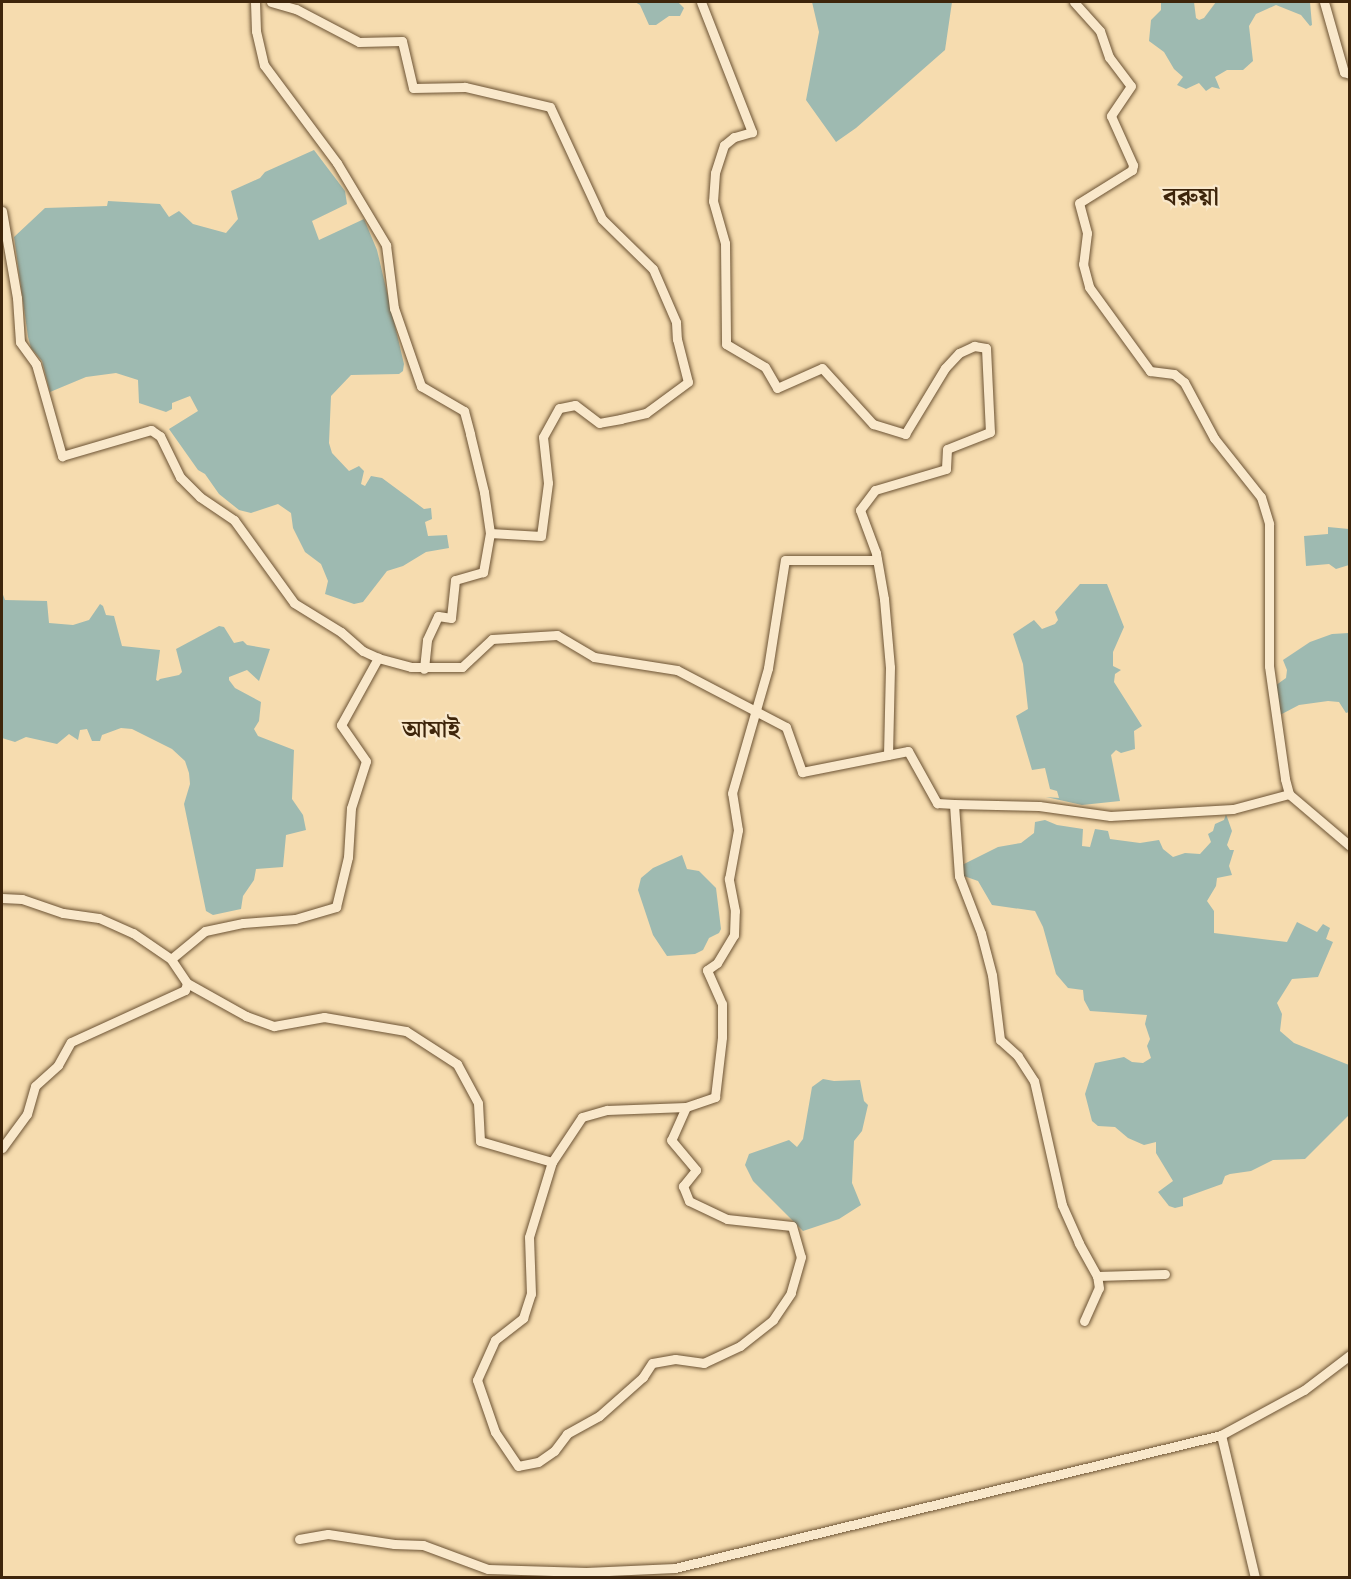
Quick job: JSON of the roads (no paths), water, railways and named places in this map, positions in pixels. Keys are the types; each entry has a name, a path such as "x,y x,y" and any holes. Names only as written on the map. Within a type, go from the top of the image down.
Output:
{"street":[{"path":"255,2 256,31 264,65 337,163 386,245 394,308 420,386 464,411 484,492 490,533 483,572 455,580 451,618 438,616 427,640 424,669"},
{"path":"271,2 296,9 358,42 402,42 413,88 465,87 550,107 602,219 653,269 676,322 677,339 688,382 646,413 621,419 599,423 575,405 559,408 543,437 548,483 541,536 490,533"},
{"path":"701,2 752,132 734,137 724,145 715,173 713,201 725,243 726,344 765,367 777,388 822,368 873,424 905,434 945,368 959,353 974,346 986,348 990,432 947,449 946,469 875,490 860,510 877,561 890,668 888,754"},
{"path":"1074,2 1100,31 1109,57 1131,86 1111,116 1133,165 1132,170 1079,203 1087,233 1083,264 1089,287 1150,371 1174,374 1184,382 1214,438 1261,497 1269,524 1269,666 1285,779 1289,794 1350,846"},
{"path":"1324,2 1344,72 1350,74"},
{"path":"2,212 13,275 20,342 36,364 62,456 151,430 160,436 180,477 200,496 234,520 294,603 341,632 363,651 378,658 424,669 462,667 492,639 557,635 594,657 677,670 786,727 802,772 908,751 937,803 1040,806 1110,816 1233,809 1289,794"},
{"path":"686,1107 671,1140 696,1170 683,1186 689,1200 727,1219 792,1226 801,1257 791,1293 773,1320 740,1346 704,1363 675,1359 652,1363 643,1377 599,1416 567,1434 554,1451 538,1462 518,1466 495,1432 477,1380 495,1340 523,1318 531,1294 529,1237 552,1162 582,1117 607,1110 686,1107 715,1097 722,1037 722,1004 707,970 717,963 734,935 735,911 729,879 738,830 732,793 768,668 785,561 877,561"},
{"path":"171,959 205,931 243,923 295,919 336,907 348,856 351,808 366,761 341,725 378,658"},
{"path":"954,804 959,876 981,933 992,975 1000,1040 1018,1056 1034,1081 1062,1204 1097,1276 1099,1288 1084,1321"},
{"path":"2,898 22,899 63,913 99,918 133,933 171,959 187,983 246,1016 274,1026 324,1017 406,1032 457,1064 478,1103 480,1141 552,1162"},
{"path":"2,1148 27,1114 35,1086 58,1065 71,1042 185,990 187,983"},
{"path":"1097,1276 1165,1274"},
{"path":"299,1539 327,1534 394,1544 423,1545 488,1569 586,1572 675,1568 1221,1435 1304,1390 1350,1355"},
{"path":"1221,1435 1255,1578"}],"water":[{"path":"635,2 678,2 684,8 680,16 669,16 656,25 649,25 640,5"},
{"path":"812,2 952,2 945,50 856,128 836,142 806,100 819,32"},
{"path":"1161,2 1194,2 1196,18 1199,20 1204,18 1216,2 1310,2 1312,25 1310,26 1301,15 1276,5 1256,14 1249,26 1253,61 1243,70 1227,70 1215,77 1220,89 1212,87 1206,91 1199,83 1186,89 1177,85 1183,77 1174,69 1164,52 1149,41 1151,20 1161,10"},
{"path":"314,150 345,191 347,204 312,221 319,240 364,219 377,250 404,364 403,371 399,374 351,375 331,396 329,443 332,453 349,471 359,466 364,471 361,484 365,486 371,476 382,478 424,509 431,508 432,519 425,522 428,536 447,535 449,548 426,552 403,566 387,571 363,602 354,604 325,594 328,581 321,564 305,552 293,528 291,513 278,504 251,513 239,510 219,494 205,474 198,470 169,429 198,411 190,396 172,403 172,409 166,412 139,403 138,380 116,373 86,377 50,392 42,361 31,348 28,337 14,237 45,208 107,206 108,201 160,204 169,217 179,211 193,224 226,233 238,219 231,191 260,178 265,172"},
{"path":"1328,527 1349,529 1349,565 1336,569 1329,564 1306,566 1304,536 1328,534"},
{"path":"1080,584 1107,584 1124,627 1113,652 1113,666 1121,670 1115,674 1114,682 1142,726 1134,731 1135,749 1121,753 1116,750 1111,755 1120,801 1082,805 1046,797 1059,798 1057,791 1050,789 1045,768 1032,770 1016,716 1028,709 1023,664 1013,634 1034,620 1042,629 1055,624 1058,620 1055,612"},
{"path":"2,592 5,600 47,601 49,623 73,625 89,620 100,604 106,615 114,616 122,646 160,650 156,680 158,681 182,672 176,649 219,626 224,627 234,643 243,641 247,645 270,649 259,681 247,670 229,677 229,680 235,688 261,702 259,721 254,729 258,736 294,750 292,799 303,815 306,830 286,835 283,867 256,869 254,880 243,896 241,909 213,915 206,911 184,804 190,784 189,773 185,761 172,749 132,729 121,728 102,735 100,741 92,741 87,729 80,730 78,740 69,734 57,744 26,737 15,742 2,738"},
{"path":"1349,633 1349,712 1346,713 1339,702 1328,701 1299,705 1280,715 1279,700 1272,688 1286,678 1287,670 1283,660 1310,642 1332,634"},
{"path":"1226,814 1232,831 1227,845 1230,850 1234,850 1229,866 1232,875 1217,878 1216,886 1207,901 1214,911 1214,933 1287,942 1297,922 1317,932 1323,924 1330,928 1326,939 1333,942 1318,977 1292,979 1277,1003 1282,1014 1280,1031 1294,1043 1349,1065 1349,1115 1305,1159 1273,1160 1251,1171 1230,1174 1225,1176 1222,1184 1183,1198 1183,1206 1175,1208 1169,1206 1158,1192 1173,1181 1156,1153 1156,1142 1144,1145 1128,1138 1115,1127 1098,1126 1092,1121 1085,1094 1095,1063 1124,1057 1132,1062 1143,1063 1151,1058 1147,1046 1150,1039 1145,1024 1147,1015 1090,1011 1084,1000 1083,990 1068,988 1056,974 1043,927 1035,911 992,905 978,881 961,875 960,866 998,847 1021,843 1034,833 1035,822 1045,820 1057,825 1083,829 1082,846 1090,847 1095,829 1108,831 1110,839 1140,843 1159,840 1163,849 1173,857 1185,853 1200,854 1211,842 1208,834 1213,831 1215,824 1224,820"},
{"path":"682,855 687,869 699,871 716,888 721,929 719,933 709,938 703,950 695,954 667,956 653,935 638,890 641,878 653,868"},
{"path":"823,1079 860,1080 864,1101 868,1105 862,1131 854,1141 852,1183 861,1205 839,1219 803,1231 753,1181 745,1165 749,1154 789,1140 797,1147 803,1139 812,1087"}],"district":[{"name":"বরুয়া","path":"1191,199"},
{"name":"আমাই","path":"431,732"}]}
